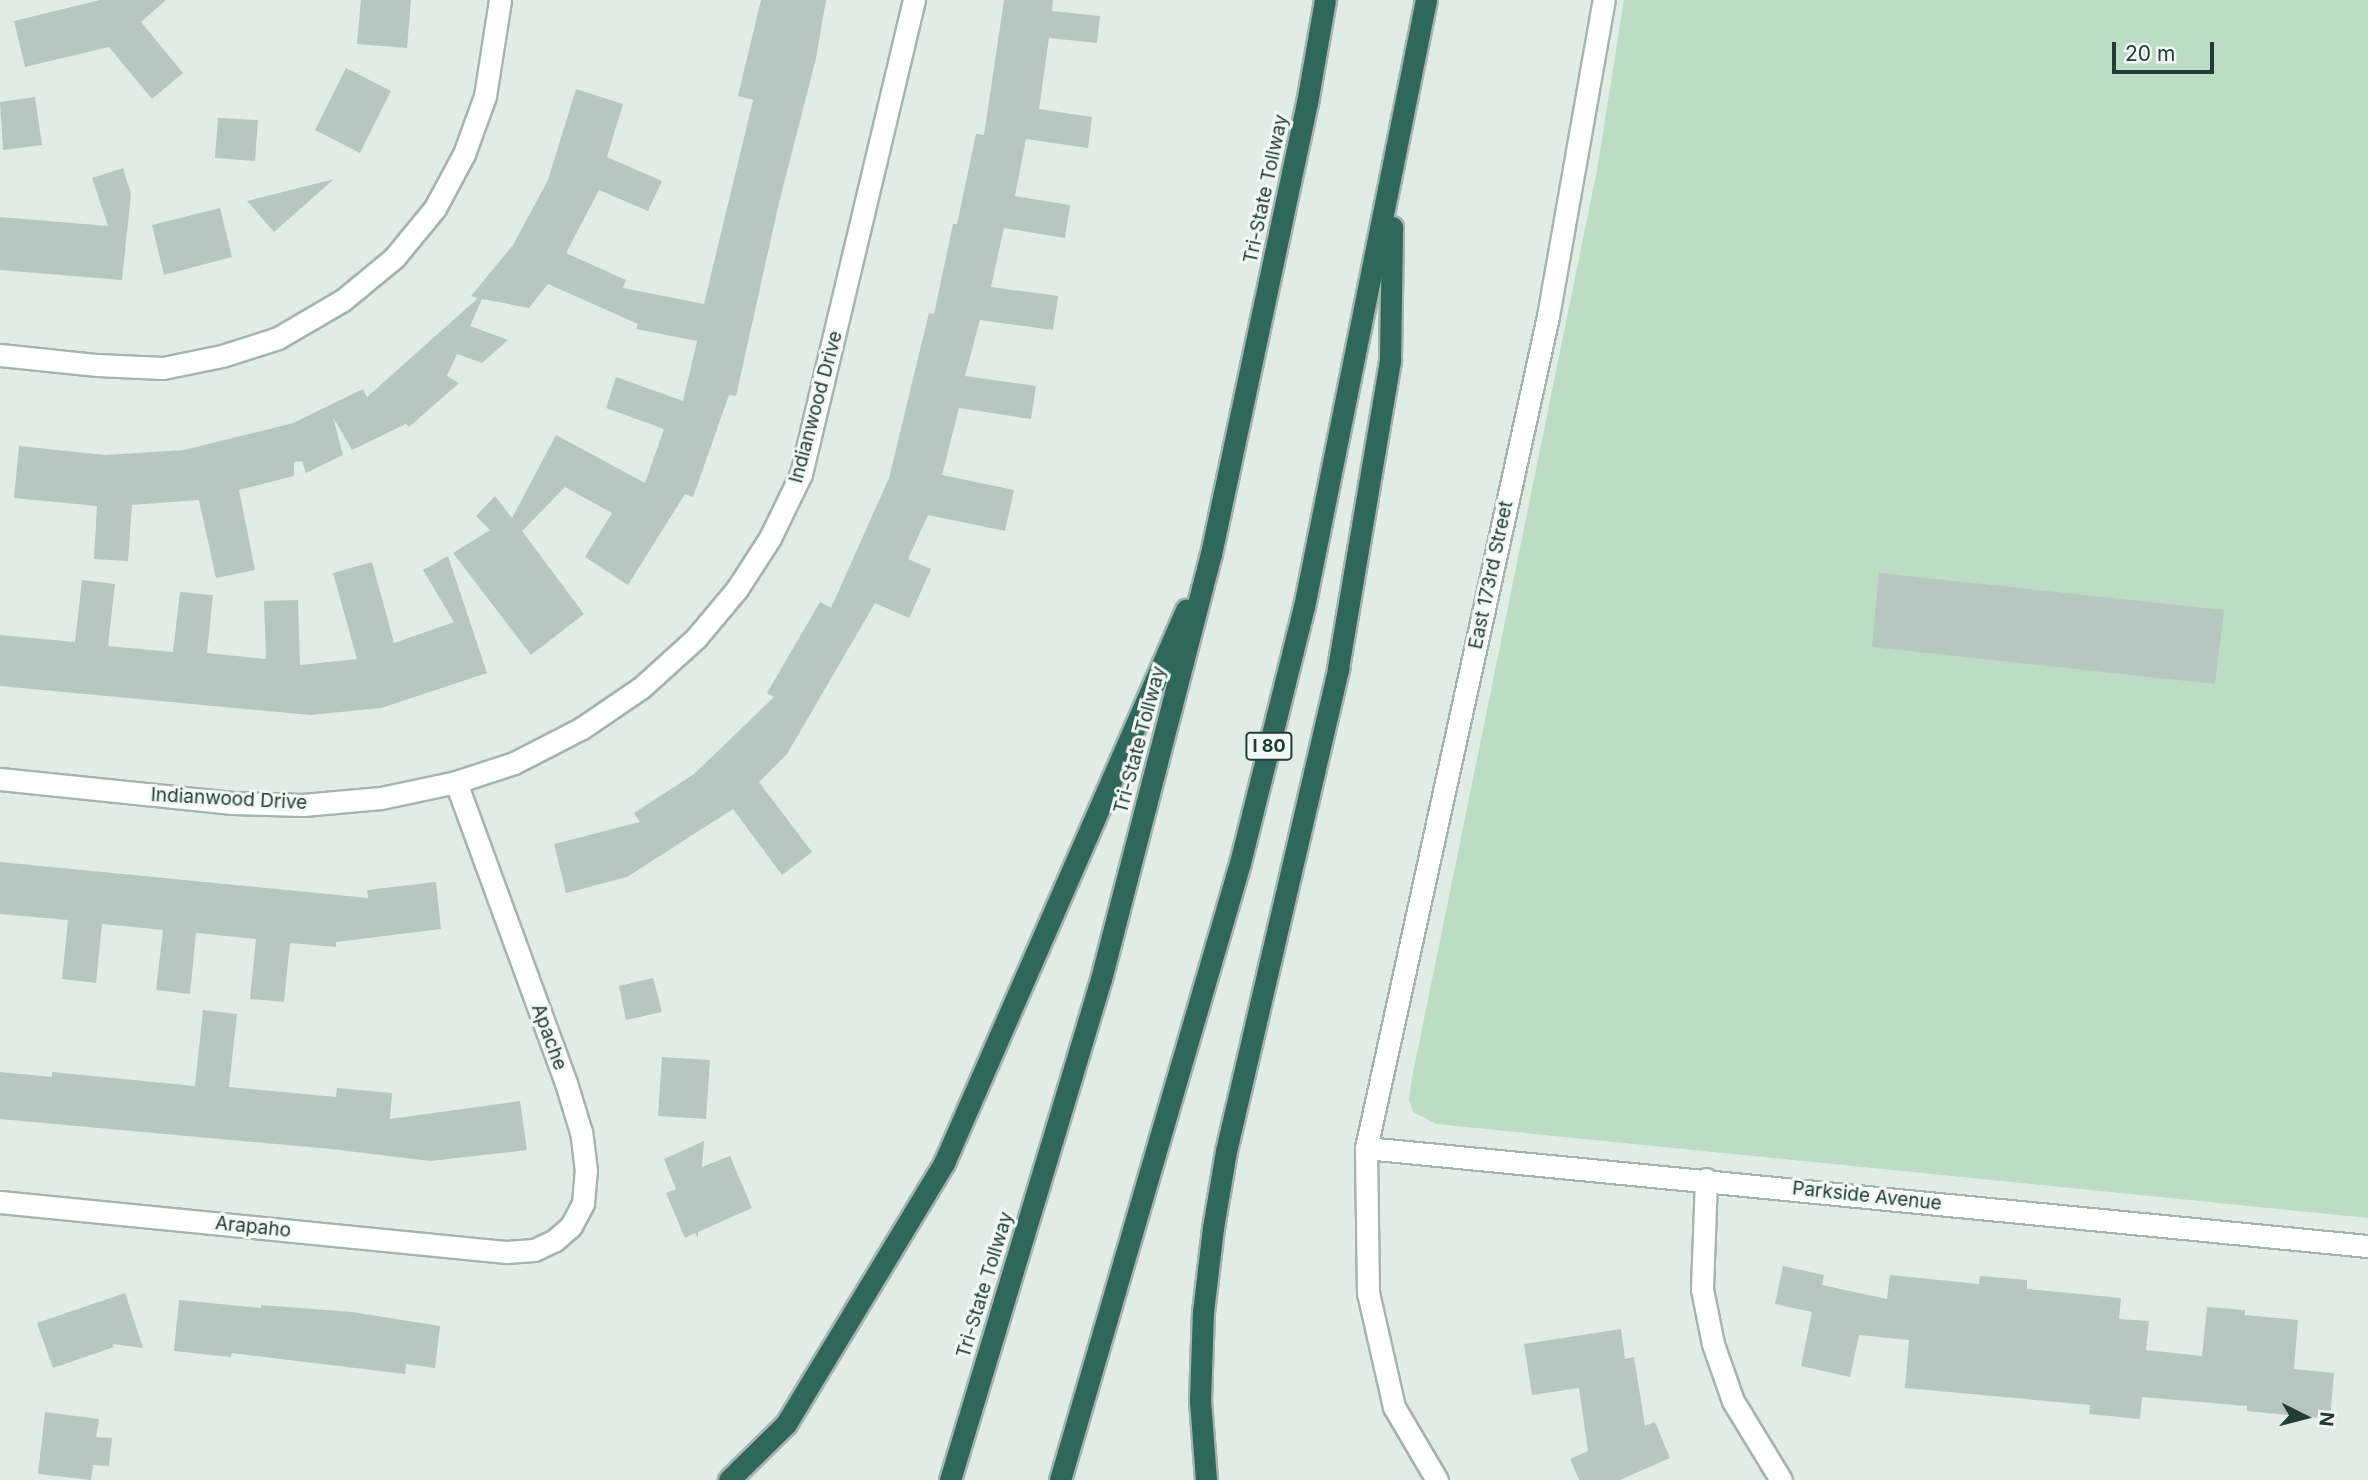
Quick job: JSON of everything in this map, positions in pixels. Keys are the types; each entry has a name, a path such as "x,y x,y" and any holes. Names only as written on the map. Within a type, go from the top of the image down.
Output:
{"highway":[{"name":"Tri-State Tollway","path":"950,1480 1101,979 1211,554 1307,103 1325,0"},
{"name":"I 80","path":"1060,1480 1243,850 1304,607 1393,175 1426,0"},
{"path":"1206,1480 1200,1401 1203,1312 1213,1228 1226,1151 1338,668 1390,359 1393,175"},
{"path":"729,1480 786,1424 944,1163 1211,554"}],"street":[{"path":"0,355 97,365 163,368 222,356 278,338 343,300 402,248 435,208 464,153 485,96 500,0"},
{"name":"Indianwood Drive","path":"0,779 233,803 303,805 381,798 456,782 514,763 582,728 642,687 696,638 737,589 770,538 801,474 820,407 914,0"},
{"name":"East 173rd Street","path":"1437,1480 1394,1407 1368,1293 1366,1148 1548,316 1604,0"},
{"name":"Apache","path":"456,782 566,1083 581,1132 586,1171 583,1203 571,1226 555,1240 534,1250 506,1252"},
{"name":"Parkside Avenue","path":"1366,1148 1706,1179 2368,1246"},
{"path":"1706,1179 1702,1289 1713,1345 1733,1401 1781,1480"},
{"name":"Arapaho","path":"0,1202 506,1252"}],"green space":[{"path":"1624,0 2368,0 2368,1218 1436,1124 1413,1112 1409,1100 1411,1083 1597,170"}],"building":[{"path":"100,0 166,0 141,22 183,73 152,99 109,47 25,67 14,21"},
{"path":"361,0 411,0 407,48 357,44"},
{"path":"761,0 826,0 816,58 778,207 736,396 729,395 693,497 685,494 628,585 585,557 612,513 565,487 522,531 584,614 531,655 453,553 490,530 476,516 495,496 512,518 556,435 645,483 664,429 606,408 616,377 683,401 697,341 636,329 638,324 548,284 529,308 482,299 470,326 508,340 482,363 457,354 447,376 459,383 409,427 406,424 352,450 333,417 343,455 306,473 302,461 294,462 294,476 239,490 255,570 216,578 199,500 132,505 128,561 94,559 97,506 14,498 19,446 105,455 184,450 293,423 363,389 367,397 478,298 471,296 513,245 548,180 576,89 623,104 607,157 662,181 648,211 599,190 566,253 626,280 623,288 704,304 753,100 738,96"},
{"path":"1004,0 1053,0 1052,11 1100,16 1097,43 1049,38 1039,109 1092,117 1088,148 1026,139 1015,196 1070,205 1065,238 1004,228 991,287 1058,296 1053,330 980,320 965,376 1036,386 1031,419 959,408 942,475 1014,490 1005,531 928,515 908,559 931,569 909,618 875,603 787,754 759,782 812,852 782,875 733,809 627,877 566,893 554,844 640,822 634,813 694,774 774,697 767,693 820,602 831,608 889,478 929,313 934,314 953,224 957,224 976,134 984,135"},
{"path":"346,68 391,91 360,153 315,130"},
{"path":"35,97 42,145 3,150 0,102"},
{"path":"218,118 258,120 255,161 215,158"},
{"path":"123,168 131,194 122,280 0,270 0,217 108,226 92,178"},
{"path":"334,179 274,232 247,201"},
{"path":"220,208 232,257 164,275 152,225"},
{"path":"448,556 487,673 381,708 310,715 0,686 0,635 75,642 82,580 115,584 108,646 173,652 180,592 213,595 207,653 266,659 264,601 298,600 300,665 357,659 333,573 372,562 394,643 454,622 423,570"},
{"path":"1879,573 2224,610 2215,684 1872,647"},
{"path":"0,862 368,898 367,890 436,882 441,929 336,942 336,947 290,943 284,1002 250,999 256,939 196,933 190,994 156,990 163,930 102,924 96,983 62,979 68,920 0,914"},
{"path":"653,978 662,1012 626,1020 619,986"},
{"path":"203,1010 237,1014 229,1087 336,1097 337,1088 392,1093 390,1119 520,1101 527,1150 430,1161 331,1149 0,1119 0,1072 52,1077 52,1072 195,1086"},
{"path":"662,1057 710,1060 706,1119 658,1116"},
{"path":"704,1141 702,1167 730,1156 752,1208 698,1232 698,1238 695,1233 685,1238 666,1193 676,1189 664,1159"},
{"path":"1783,1266 1824,1275 1822,1285 1887,1299 1890,1275 1979,1284 1980,1276 2027,1280 2027,1289 2121,1298 2119,1319 2149,1321 2146,1350 2202,1356 2207,1307 2245,1310 2245,1315 2298,1320 2294,1369 2334,1373 2330,1419 2247,1411 2247,1406 2142,1397 2140,1419 2089,1414 2090,1405 1905,1388 1909,1340 1859,1335 1850,1377 1801,1366 1812,1312 1775,1304"},
{"path":"125,1293 143,1348 113,1344 114,1347 53,1368 37,1323"},
{"path":"179,1300 261,1308 261,1305 352,1312 440,1326 435,1368 406,1364 405,1374 232,1353 231,1357 174,1351"},
{"path":"1621,1329 1625,1359 1634,1357 1645,1426 1655,1422 1670,1458 1620,1480 1579,1480 1570,1459 1588,1451 1579,1388 1532,1395 1524,1344"},
{"path":"45,1412 99,1419 96,1437 112,1438 109,1466 93,1465 91,1480 38,1474"}]}
